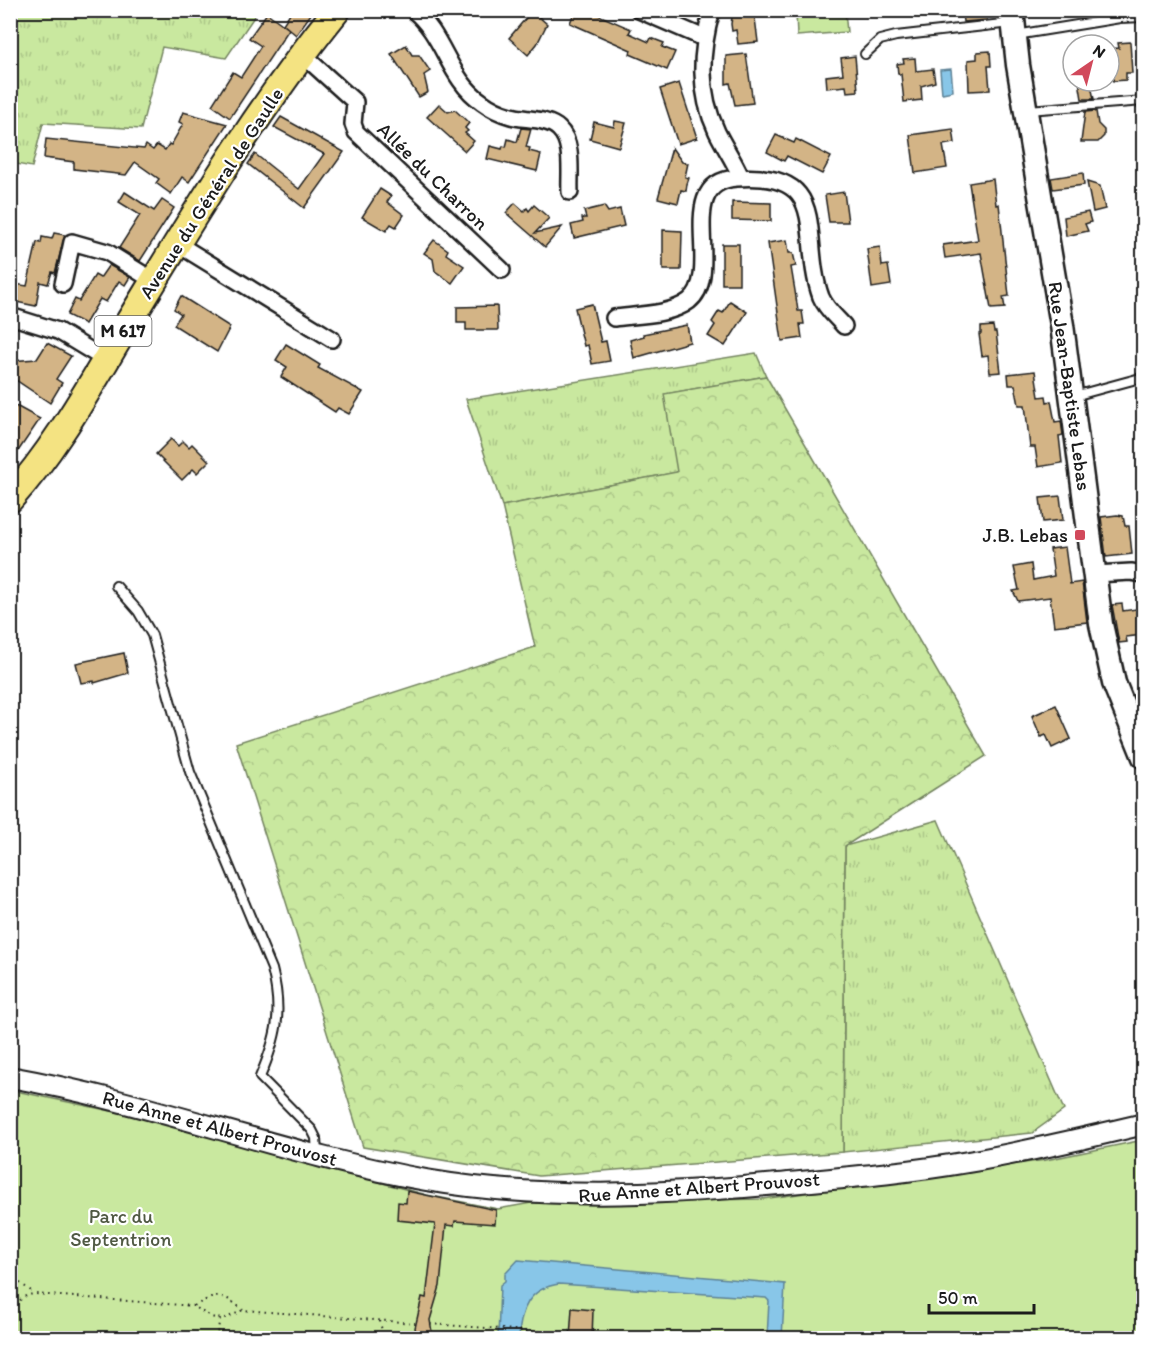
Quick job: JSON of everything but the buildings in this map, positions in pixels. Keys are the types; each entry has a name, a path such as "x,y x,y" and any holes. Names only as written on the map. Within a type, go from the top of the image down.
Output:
{"main road":[{"name":"Avenue du Général de Gaulle","path":"10,499 44,455 106,360 219,174 337,10"},
{"name":"Rue Jean-Baptiste Lebas","path":"1013,23 1072,397 1095,574 1110,668 1127,720 1143,754"}],"street":[{"path":"413,10 434,31 455,74 473,96 508,116 550,123 559,128 569,152 570,192"},
{"path":"639,10 704,38"},
{"path":"712,10 704,38 702,66 709,110 741,177"},
{"name":"Allée du Charron","path":"303,55 355,102 353,124 356,132 502,270"},
{"path":"614,318 675,308 693,297 702,279 702,217 705,200 718,183 741,177 778,179 791,186 800,195 809,218 820,294 826,306 844,326"},
{"path":"63,284 72,242 107,252 154,281"},
{"path":"176,243 332,339"},
{"path":"10,316 58,331 106,360"},
{"path":"1095,574 1131,572 1143,574"},
{"name":"Rue Anne et Albert Prouvost","path":"10,1077 117,1099 317,1154 419,1178 508,1191 564,1195 632,1195 728,1189 940,1166 1040,1149 1143,1124"}],"lane":[{"path":"865,54 880,40 896,36 1013,23 1143,17"},
{"path":"1026,110 1143,101"},
{"path":"1072,397 1143,377"},
{"path":"116,586 138,611 152,635 190,772 272,969 279,1012 273,1046 261,1077 312,1130 316,1138 317,1154"}],"path":[{"path":"10,1276 35,1294"},
{"path":"10,1307 27,1295 35,1294 194,1306 210,1318 220,1319 243,1310 415,1323"},
{"path":"194,1306 212,1296 228,1297 243,1310"},
{"path":"216,1338 220,1319"},
{"path":"379,1320 385,1338"},
{"path":"430,1324 558,1333"}],"green space":[{"path":"10,11 258,11 226,58 162,47 141,129 43,123 32,167 11,163"},
{"path":"845,11 847,32 797,36 796,13"},
{"path":"756,353 766,376 665,394 678,472 502,506 466,399"},
{"path":"766,376 986,756 845,846 843,1152 539,1176 363,1147 236,743 535,647 502,506 677,472 664,394"},
{"path":"938,820 1064,1110 1032,1133 843,1152 845,846"},
{"name":"Parc du Septentrion","path":"11,1090 130,1115 427,1195 498,1209 531,1203 762,1199 1046,1160 1143,1140 1143,1338 11,1338"}],"water":[{"path":"951,69 953,91 942,93 940,70"},
{"path":"518,1260 785,1284 782,1338 767,1338 769,1301 766,1298 559,1284 549,1286 533,1295 521,1318 519,1338 498,1338 500,1285 505,1281 505,1274"}],"place":[{"name":"J.B. Lebas","path":"1080,535"}]}
